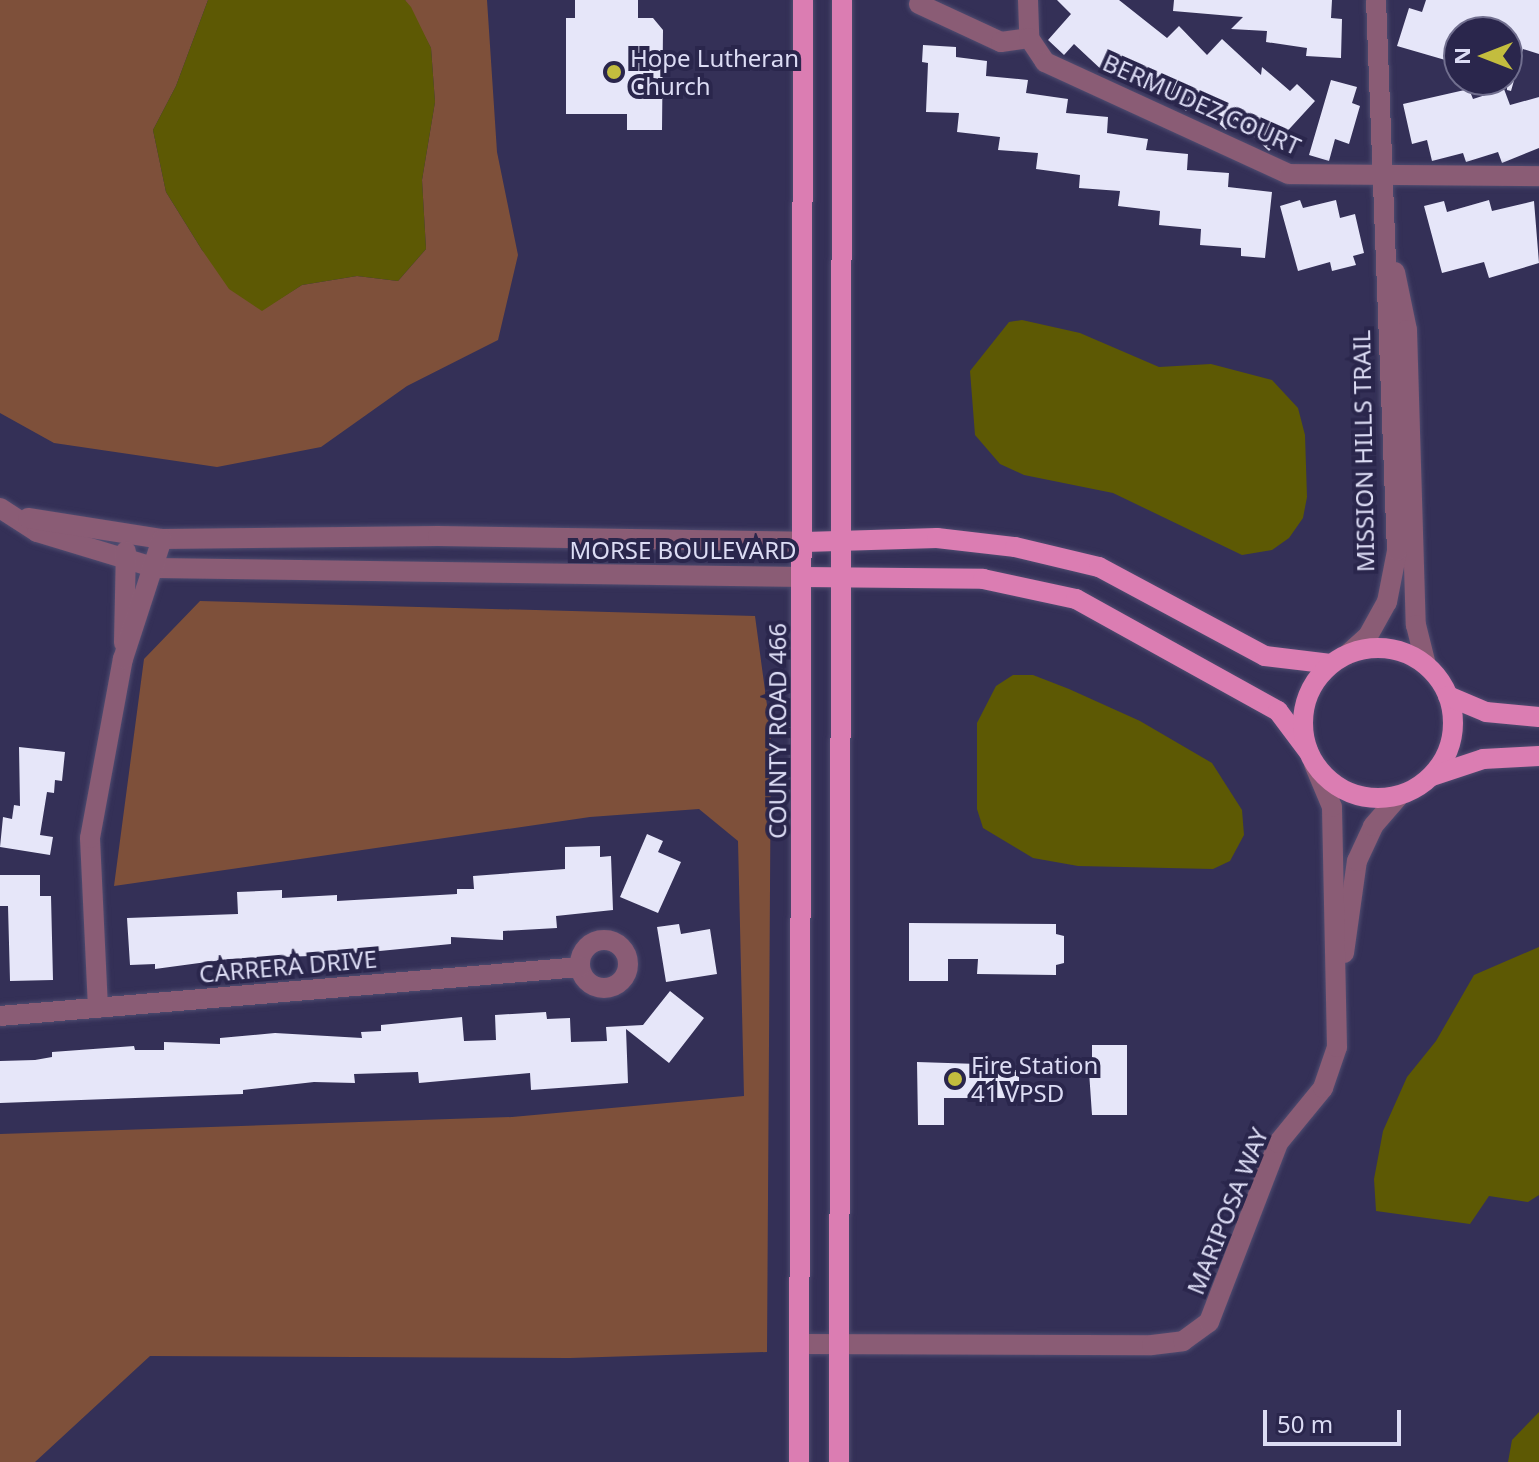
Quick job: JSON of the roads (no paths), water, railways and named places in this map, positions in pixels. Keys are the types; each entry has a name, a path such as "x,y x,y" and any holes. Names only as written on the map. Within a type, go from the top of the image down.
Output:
{"main road":[{"name":"COUNTY ROAD 466","path":"799,1462 805,542 803,0"},
{"path":"839,1462 842,0"},
{"name":"MORSE BOULEVARD","path":"805,542 937,538 1015,547 1099,567 1265,656 1339,659"},
{"name":"MORSE BOULEVARD","path":"804,577 983,579 1076,599 1278,711 1311,758"},
{"path":"1432,776 1452,739 1448,696 1426,665 1396,650 1339,659 1313,685 1305,706 1311,758 1352,794 1399,796 1432,776 1483,759 1539,756"},
{"path":"1448,696 1486,712 1539,717"}],"street":[{"path":"919,4 1001,42 1029,38 1028,0"},
{"name":"MISSION HILLS TRAIL","path":"1339,659 1368,636 1387,602 1397,551 1386,331 1386,176 1376,0"},
{"name":"BERMUDEZ COURT","path":"1029,38 1045,62 1281,172 1539,176"},
{"name":"MISSION HILLS TRAIL","path":"1387,231 1407,330 1416,625 1426,665"},
{"name":"MORSE BOULEVARD","path":"8,512 162,539 438,536 805,542"},
{"name":"MORSE BOULEVARD","path":"8,512 37,532 125,562 156,568 804,577"},
{"path":"98,1008 90,838 123,659 127,535"},
{"path":"123,659 156,568 162,539"},
{"name":"MARIPOSA WAY","path":"1311,758 1332,807 1339,997"},
{"name":"MARIPOSA WAY","path":"799,1344 1152,1345 1183,1341 1196,1332 1217,1307 1278,1143 1323,1088 1332,1069 1357,861 1373,826 1399,796"},
{"name":"CARRERA DRIVE","path":"0,1016 580,967"}],"place":[{"name":"Hope Lutheran Church","path":"614,72"},
{"name":"Fire Station 41 VPSD","path":"955,1079"}]}
